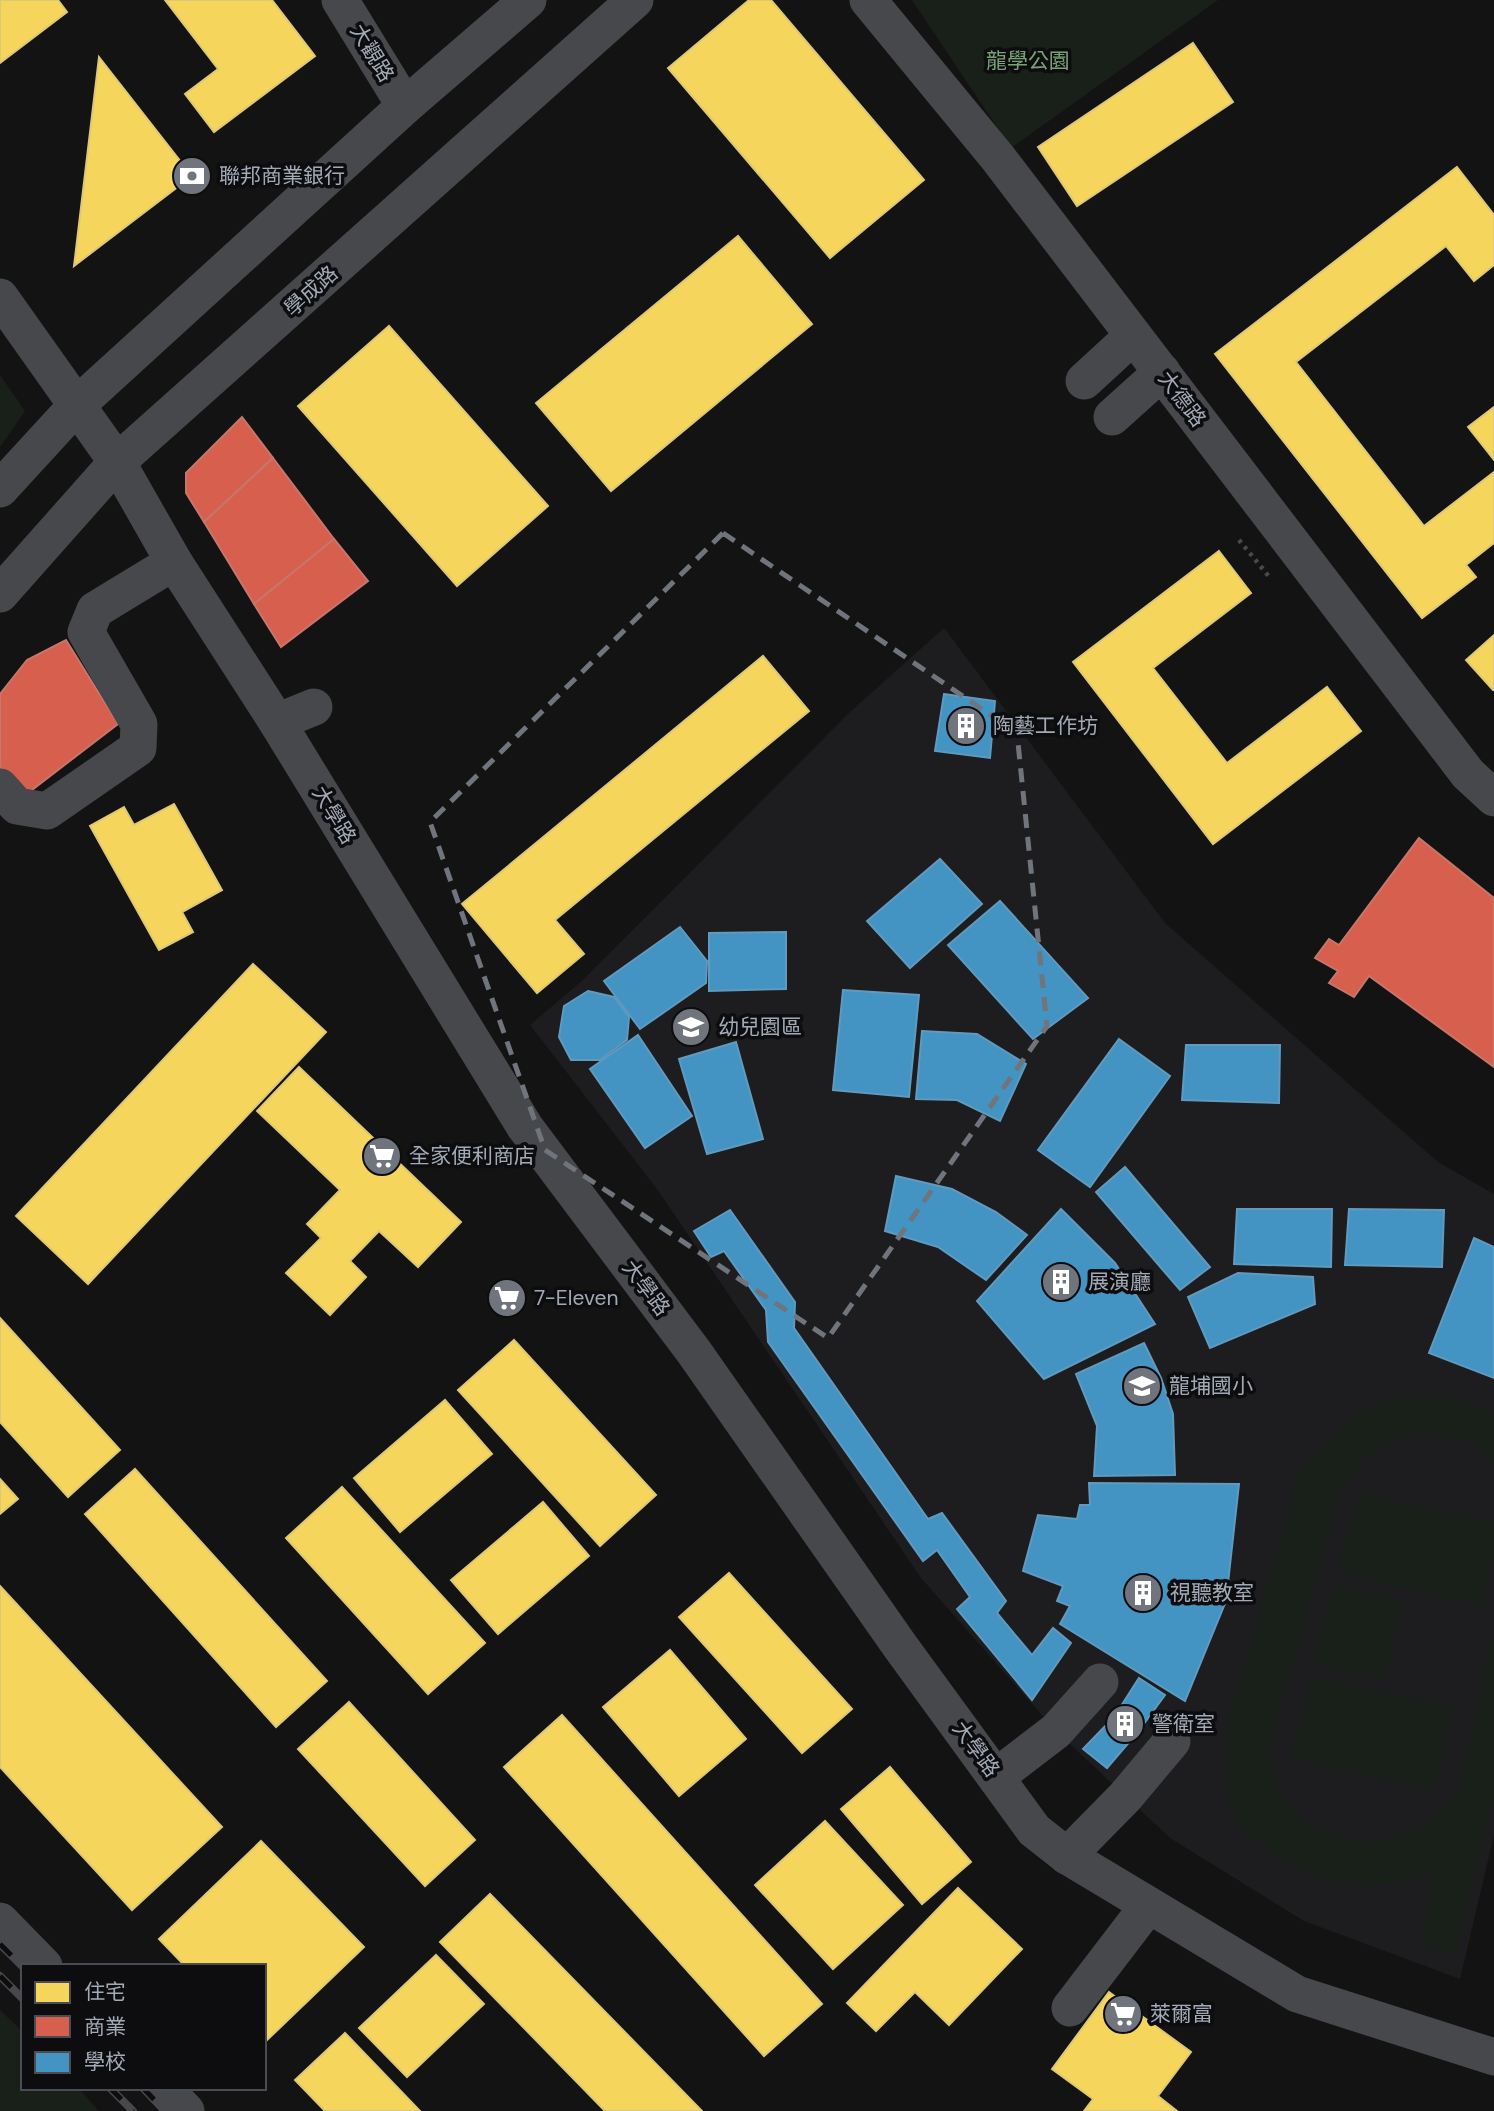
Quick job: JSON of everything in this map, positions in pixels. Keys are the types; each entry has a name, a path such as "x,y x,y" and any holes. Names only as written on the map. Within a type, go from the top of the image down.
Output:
{"street":[{"name":"大觀路","path":"340,0 405,106"},
{"path":"0,489 76,405 405,106 528,0"},
{"name":"學成路","path":"0,594 117,463 635,0"},
{"name":"大德路","path":"868,0 998,158 1468,774 1494,798"},
{"name":"大學路","path":"0,297 117,463 174,562 277,722 525,1126 694,1352 900,1646 1034,1830 1067,1856 1147,1906 1297,1994 1494,2057"},
{"path":"1084,381 1133,335"},
{"path":"1112,416 1161,372"},
{"path":"0,786 17,806 47,811 138,748 139,724 86,632 95,610 174,562"},
{"path":"277,722 314,707"},
{"path":"996,1777 1056,1731 1100,1682"},
{"path":"1067,1856 1125,1797 1172,1741"},
{"path":"1070,2008 1147,1906"},
{"path":"0,1921 42,1964"},
{"path":"166,2090 186,2111"}],"path":[{"path":"1239,540 1270,579"}],"highlighted area":[{"path":"723,533 1017,733 1047,1026 828,1338 545,1150 430,822"}],"shaded area":[{"name":"龍埔國小","path":"944,628 1165,923 1438,1162 1494,1194 1494,1835 1460,1979 1304,1921 1170,1838 1056,1731 921,1578 657,1189 530,1025 583,980 850,712"}],"green space":[{"name":"龍學公園","path":"912,0 1218,0 1011,148"},
{"path":"0,375 25,411 0,447"},
{"path":"1432,1397 1475,1404 1494,1415 1494,1461 1469,1443 1442,1435 1407,1434 1367,1456 1341,1490 1269,1748 1280,1796 1309,1829 1363,1844 1424,1829 1459,1789 1494,1630 1494,1794 1456,1953 1420,1945 1436,1874 1372,1885 1354,1884 1290,1863 1252,1838 1239,1823 1231,1807 1226,1770 1226,1732 1300,1473 1349,1420 1388,1401"},
{"path":"1359,1494 1494,1523 1494,1549 1482,1606 1338,1572"},
{"path":"1335,1586 1402,1601 1385,1679 1313,1664"},
{"path":"1312,1678 1453,1708 1435,1791 1291,1757"},
{"path":"0,2010 21,2030 21,2090 80,2090 99,2111 0,2111"}],"building: 住宅":[{"path":"0,0 58,0 67,12 0,63"},
{"path":"165,0 272,0 315,56 214,132 185,94 218,69"},
{"path":"749,0 771,0 924,180 830,258 668,68"},
{"path":"1193,43 1233,102 1077,206 1038,147"},
{"path":"99,57 192,176 74,266"},
{"path":"1457,167 1494,215 1494,265 1474,281 1446,246 1296,362 1424,526 1494,472 1494,543 1466,565 1476,577 1422,618 1215,354"},
{"path":"738,236 812,324 611,491 536,403"},
{"path":"389,326 548,506 457,586 298,406"},
{"path":"1494,407 1494,460 1468,427"},
{"path":"1219,551 1251,593 1153,668 1227,763 1327,687 1361,731 1213,844 1073,662"},
{"path":"1494,635 1494,690 1493,690 1466,660"},
{"path":"763,656 809,711 555,920 584,954 537,993 462,904"},
{"path":"174,804 222,890 182,912 193,932 159,950 90,826 124,807 134,825"},
{"path":"253,964 326,1032 88,1284 16,1216"},
{"path":"299,1067 461,1222 418,1267 379,1231 350,1261 366,1277 330,1315 286,1273 321,1238 307,1224 340,1190 257,1111"},
{"path":"0,1318 120,1450 68,1497 0,1422"},
{"path":"514,1340 656,1495 600,1546 458,1390"},
{"path":"445,1400 492,1454 400,1532 354,1478"},
{"path":"135,1469 327,1681 276,1727 85,1514"},
{"path":"0,1479 18,1499 0,1514"},
{"path":"342,1487 485,1643 428,1694 286,1538"},
{"path":"543,1502 589,1556 498,1634 451,1580"},
{"path":"729,1573 852,1709 802,1753 679,1617"},
{"path":"0,1586 222,1827 132,1910 0,1767"},
{"path":"670,1650 746,1739 679,1796 603,1707"},
{"path":"349,1702 475,1840 425,1886 298,1749"},
{"path":"562,1715 822,2004 764,2056 504,1767"},
{"path":"890,1767 971,1862 922,1904 841,1809"},
{"path":"825,1821 903,1905 833,1969 755,1885"},
{"path":"261,1841 364,1947 266,2041 266,1964 183,1964 159,1939"},
{"path":"958,1888 1022,1949 949,2025 915,1992 876,2031 847,2003"},
{"path":"490,1894 702,2111 605,2111 440,1942"},
{"path":"436,1955 484,2004 407,2077 359,2028"},
{"path":"1109,1992 1191,2052 1158,2096 1177,2111 1084,2111 1093,2099 1052,2069"},
{"path":"345,2033 420,2111 325,2111 295,2080"}],"building: 商業":[{"path":"242,417 273,458 204,522 186,493 186,473"},
{"path":"273,458 334,539 254,604 204,522"},
{"path":"334,539 368,581 281,647 254,604"},
{"path":"66,640 118,724 24,796 0,767 0,694 27,660"},
{"path":"1419,838 1494,898 1494,1067 1369,976 1354,997 1329,983 1338,971 1315,958 1329,939 1339,945"}],"building: 學校":[{"name":"陶藝工作坊","path":"944,694 995,701 990,758 935,751"},
{"path":"940,859 982,904 910,968 867,921"},
{"path":"1000,901 1088,998 1033,1039 948,945"},
{"path":"680,927 707,961 706,983 640,1029 604,981"},
{"path":"786,932 786,989 709,991 709,933"},
{"path":"843,990 919,995 909,1097 833,1090"},
{"path":"588,991 614,997 629,1017 627,1040 600,1060 571,1060 559,1037 564,1006"},
{"path":"922,1031 977,1034 1026,1064 1000,1121 957,1100 916,1099"},
{"path":"638,1035 692,1116 645,1148 590,1069"},
{"path":"1119,1039 1170,1076 1090,1187 1038,1150"},
{"path":"736,1042 763,1139 707,1154 679,1059"},
{"path":"1186,1045 1280,1045 1279,1103 1182,1100"},
{"path":"1125,1167 1210,1267 1180,1290 1096,1192"},
{"path":"896,1176 952,1189 996,1212 1027,1235 986,1280 938,1247 885,1231"},
{"name":"展演廳","path":"1061,1209 1115,1263 1155,1324 1044,1379 977,1301"},
{"path":"1237,1209 1332,1209 1331,1267 1234,1264"},
{"path":"1349,1209 1444,1210 1442,1267 1345,1265"},
{"path":"730,1210 795,1302 794,1328 928,1519 942,1513 1006,1601 997,1613 1032,1655 1053,1628 1071,1643 1032,1700 957,1609 970,1597 937,1550 923,1561 768,1342 766,1310 724,1251 711,1257 694,1231"},
{"path":"1474,1238 1494,1247 1494,1378 1429,1353"},
{"path":"1238,1273 1313,1277 1315,1304 1210,1348 1188,1297"},
{"path":"1144,1343 1161,1378 1173,1414 1175,1475 1094,1476 1097,1426 1076,1374"},
{"name":"視聽教室","path":"1089,1483 1239,1484 1226,1601 1185,1701 1060,1624 1070,1606 1057,1601 1063,1586 1023,1571 1038,1515 1077,1519 1080,1505 1090,1505"},
{"name":"警衛室","path":"1139,1678 1165,1695 1107,1768 1083,1749 1114,1717"}],"railway":[{"path":"0,1944 21,1965"},
{"path":"0,1976 21,1997"},
{"path":"112,2090 133,2111"},
{"path":"145,2090 165,2111"}],"place":[{"name":"聯邦商業銀行","path":"192,176"},
{"name":"陶藝工作坊","path":"966,726"},
{"name":"幼兒園區","path":"691,1027"},
{"name":"全家便利商店","path":"382,1156"},
{"name":"展演廳","path":"1061,1282"},
{"name":"7-Eleven","path":"507,1298"},
{"name":"龍埔國小","path":"1142,1386"},
{"name":"視聽教室","path":"1143,1593"},
{"name":"警衛室","path":"1125,1724"},
{"name":"萊爾富","path":"1123,2014"}]}
